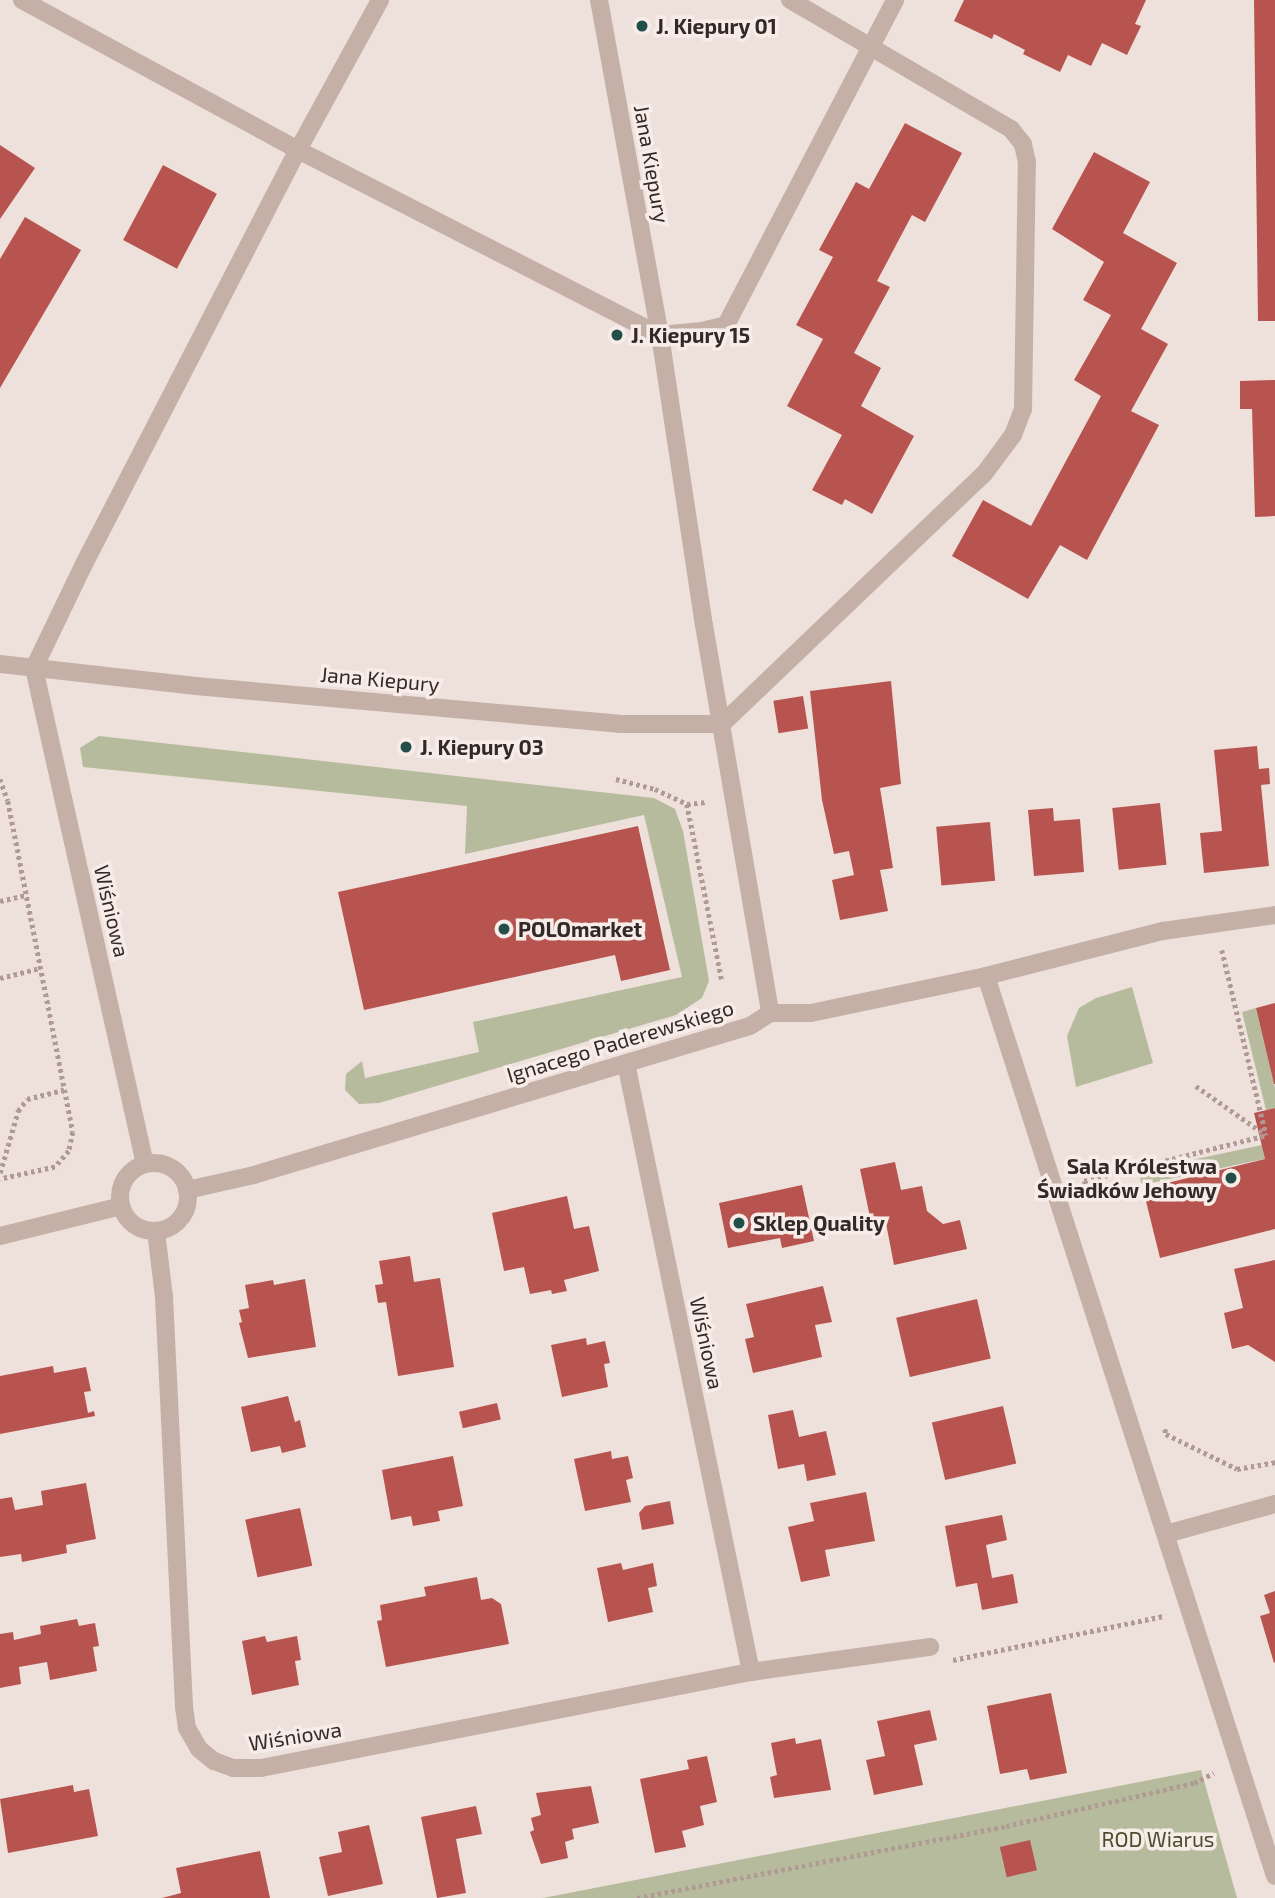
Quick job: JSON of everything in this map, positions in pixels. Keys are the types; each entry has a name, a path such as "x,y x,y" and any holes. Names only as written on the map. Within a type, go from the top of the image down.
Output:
{"street":[{"path":"22,0 298,150 660,335 702,331 726,325 895,0"},
{"path":"34,668 89,554 298,150 380,0"},
{"name":"Jana Kiepury","path":"599,0 660,335 770,1013"},
{"path":"722,724 984,474 1013,435 1023,408 1027,162 1023,144 1011,129 790,0"},
{"name":"Jana Kiepury","path":"0,664 618,724 722,724"},
{"name":"Wiśniowa","path":"34,668 145,1164"},
{"name":"Ignacego Paderewskiego","path":"187,1190 254,1175 750,1026 770,1013 811,1013 986,976 1163,931 1275,915"},
{"path":"986,976 1275,1877"},
{"name":"Wiśniowa","path":"626,1063 751,1672"},
{"path":"159,1163 172,1168 182,1178 187,1190 184,1213 177,1222 156,1231 134,1225 121,1206 119,1195 127,1176 145,1164 159,1163"},
{"path":"0,1236 121,1206"},
{"name":"Wiśniowa","path":"156,1231 164,1297 184,1707 187,1728 199,1749 214,1761 233,1768 261,1768 751,1672 930,1647"},
{"path":"1167,1534 1275,1504"}],"path":[{"path":"0,779 8,801 73,1132 69,1151 55,1167 0,1180"},
{"path":"616,779 655,789 687,804 716,800"},
{"path":"687,804 722,981"},
{"path":"0,901 25,895"},
{"path":"1220,942 1266,1135"},
{"path":"0,978 40,968"},
{"path":"1196,1086 1266,1135"},
{"path":"0,1173 18,1111 27,1099 64,1090"},
{"path":"1088,1193 1084,1181 1266,1135"},
{"path":"1162,1422 1166,1434 1237,1469 1275,1462"},
{"path":"930,1647 955,1661 1191,1610"},
{"path":"637,1898 1006,1826 1194,1783"}],"green space":[{"path":"99,736 654,798 675,809 683,831 709,981 702,998 676,1015 379,1103 359,1104 345,1090 346,1074 362,1061 365,1078 479,1052 473,1022 682,977 644,815 465,854 467,806 83,767 80,748"},
{"path":"1132,987 1153,1063 1076,1087 1067,1036 1079,1008 1096,998"},
{"path":"1256,1008 1275,1088 1275,1108 1266,1110 1242,1012"},
{"path":"1262,1145 1265,1159 1142,1185 1139,1171"},
{"name":"ROD Wiarus","path":"1201,1770 1237,1898 543,1898"}],"building":[{"path":"964,0 1146,0 1135,24 1141,26 1127,55 1102,43 1091,66 1068,55 1060,72 1023,54 1025,50 994,34 992,39 954,21"},
{"path":"1254,0 1275,0 1275,321 1258,321"},
{"path":"905,123 962,153 925,222 912,215 877,281 890,287 854,353 881,368 861,406 914,436 872,514 845,499 842,505 812,490 842,435 787,406 823,339 796,325 833,257 819,250 856,182 869,189"},
{"path":"0,145 35,168 0,219"},
{"path":"1094,152 1150,182 1123,233 1177,263 1141,329 1168,344 1131,411 1159,425 1087,560 1060,545 1028,599 952,556 983,500 1031,526 1101,396 1074,380 1111,315 1083,300 1104,262 1052,229"},
{"path":"163,165 217,194 177,269 123,240"},
{"path":"25,217 81,250 0,388 0,259"},
{"path":"1275,380 1275,516 1255,517 1252,409 1240,409 1240,381"},
{"path":"891,681 901,784 880,788 893,868 880,870 888,911 840,920 832,880 854,875 849,851 834,854 822,800 810,691"},
{"path":"803,696 808,729 779,733 773,701"},
{"path":"1257,746 1259,769 1269,768 1270,784 1261,785 1269,866 1204,873 1200,833 1222,831 1214,750"},
{"path":"1160,803 1166,865 1119,870 1112,808"},
{"path":"1053,808 1054,821 1080,819 1084,872 1034,876 1028,810"},
{"path":"990,822 995,881 941,885 936,827"},
{"name":"POLOmarket","path":"638,826 670,970 621,981 615,955 364,1010 338,892"},
{"path":"1275,1003 1275,1084 1274,1084 1256,1008"},
{"name":"Sala Królestwa Świadków Jehowy","path":"1275,1108 1275,1229 1160,1258 1143,1189 1265,1159 1254,1113"},
{"path":"895,1162 901,1190 922,1186 927,1211 943,1224 960,1220 967,1249 894,1265 885,1218 871,1222 860,1169"},
{"path":"802,1185 814,1241 782,1248 780,1238 728,1248 719,1203"},
{"path":"567,1196 574,1229 589,1226 599,1271 564,1280 567,1291 552,1294 551,1290 530,1294 524,1267 504,1271 492,1213"},
{"path":"410,1256 414,1282 440,1278 454,1367 398,1376 386,1302 378,1303 375,1285 383,1284 379,1261"},
{"path":"1275,1260 1275,1362 1248,1345 1232,1349 1224,1313 1243,1308 1234,1269"},
{"path":"305,1279 316,1347 248,1358 239,1323 242,1322 239,1310 249,1308 245,1285 273,1280 274,1285"},
{"path":"823,1286 832,1322 815,1325 822,1357 753,1373 745,1339 754,1337 746,1304"},
{"path":"977,1299 991,1358 910,1377 896,1318"},
{"path":"586,1338 587,1345 605,1341 610,1363 604,1364 608,1387 562,1397 551,1345"},
{"path":"53,1366 54,1373 86,1367 91,1391 84,1392 88,1413 94,1411 95,1416 0,1434 0,1376"},
{"path":"288,1396 295,1422 300,1420 306,1447 282,1453 280,1446 251,1452 241,1407"},
{"path":"497,1403 501,1420 463,1428 459,1412"},
{"path":"1003,1406 1016,1463 945,1480 932,1422"},
{"path":"793,1410 799,1437 826,1431 836,1475 807,1481 804,1464 778,1469 768,1415"},
{"path":"611,1451 612,1459 628,1456 633,1478 626,1480 631,1502 585,1511 574,1459"},
{"path":"453,1456 463,1506 438,1511 440,1521 413,1526 411,1516 391,1520 382,1470"},
{"path":"86,1483 96,1539 66,1545 67,1553 22,1562 21,1554 0,1557 0,1499 12,1497 15,1510 43,1505 41,1491"},
{"path":"866,1492 875,1541 825,1550 830,1576 801,1582 788,1527 814,1521 810,1503"},
{"path":"670,1501 674,1524 642,1530 639,1513 645,1506"},
{"path":"300,1508 312,1566 257,1577 245,1520"},
{"path":"1002,1515 1007,1540 986,1545 992,1578 1013,1574 1018,1603 982,1610 977,1583 956,1587 945,1526"},
{"path":"621,1563 623,1570 653,1563 657,1586 648,1588 653,1612 608,1622 597,1568"},
{"path":"477,1577 481,1600 492,1598 501,1604 509,1644 386,1667 377,1621 382,1620 380,1605 426,1596 424,1587"},
{"path":"1275,1591 1274,1663 1260,1616 1270,1613 1264,1595"},
{"path":"77,1619 79,1626 95,1623 99,1646 93,1647 97,1671 50,1680 47,1662 19,1667 21,1684 0,1688 0,1634 13,1632 14,1640 41,1634 40,1626"},
{"path":"265,1636 267,1642 297,1636 301,1660 295,1661 299,1685 252,1695 242,1641"},
{"path":"1051,1693 1067,1773 1030,1780 1027,1769 1000,1774 987,1706"},
{"path":"930,1710 937,1740 914,1745 923,1785 874,1795 866,1760 885,1756 877,1721"},
{"path":"795,1738 796,1744 821,1739 831,1790 774,1798 770,1777 777,1775 771,1743"},
{"path":"707,1756 717,1802 700,1806 704,1825 682,1831 686,1847 655,1853 640,1779 689,1769 687,1760"},
{"path":"73,1785 74,1792 89,1789 98,1836 8,1853 0,1799"},
{"path":"591,1786 599,1823 572,1829 574,1839 565,1842 568,1858 541,1864 530,1832 534,1830 531,1818 541,1815 536,1793"},
{"path":"476,1806 482,1834 456,1839 466,1893 437,1898 421,1817"},
{"path":"369,1825 383,1884 328,1896 319,1857 342,1852 338,1832"},
{"path":"1030,1840 1037,1870 1007,1877 1000,1847"},
{"path":"260,1851 270,1898 162,1898 181,1893 176,1868"}],"place":[{"name":"J. Kiepury 01","path":"642,26"},
{"name":"J. Kiepury 15","path":"617,335"},
{"name":"J. Kiepury 03","path":"406,747"},
{"name":"POLOmarket","path":"504,929"},
{"name":"Sala Królestwa Świadków Jehowy","path":"1231,1178"},
{"name":"Sklep Quality","path":"739,1223"}]}
